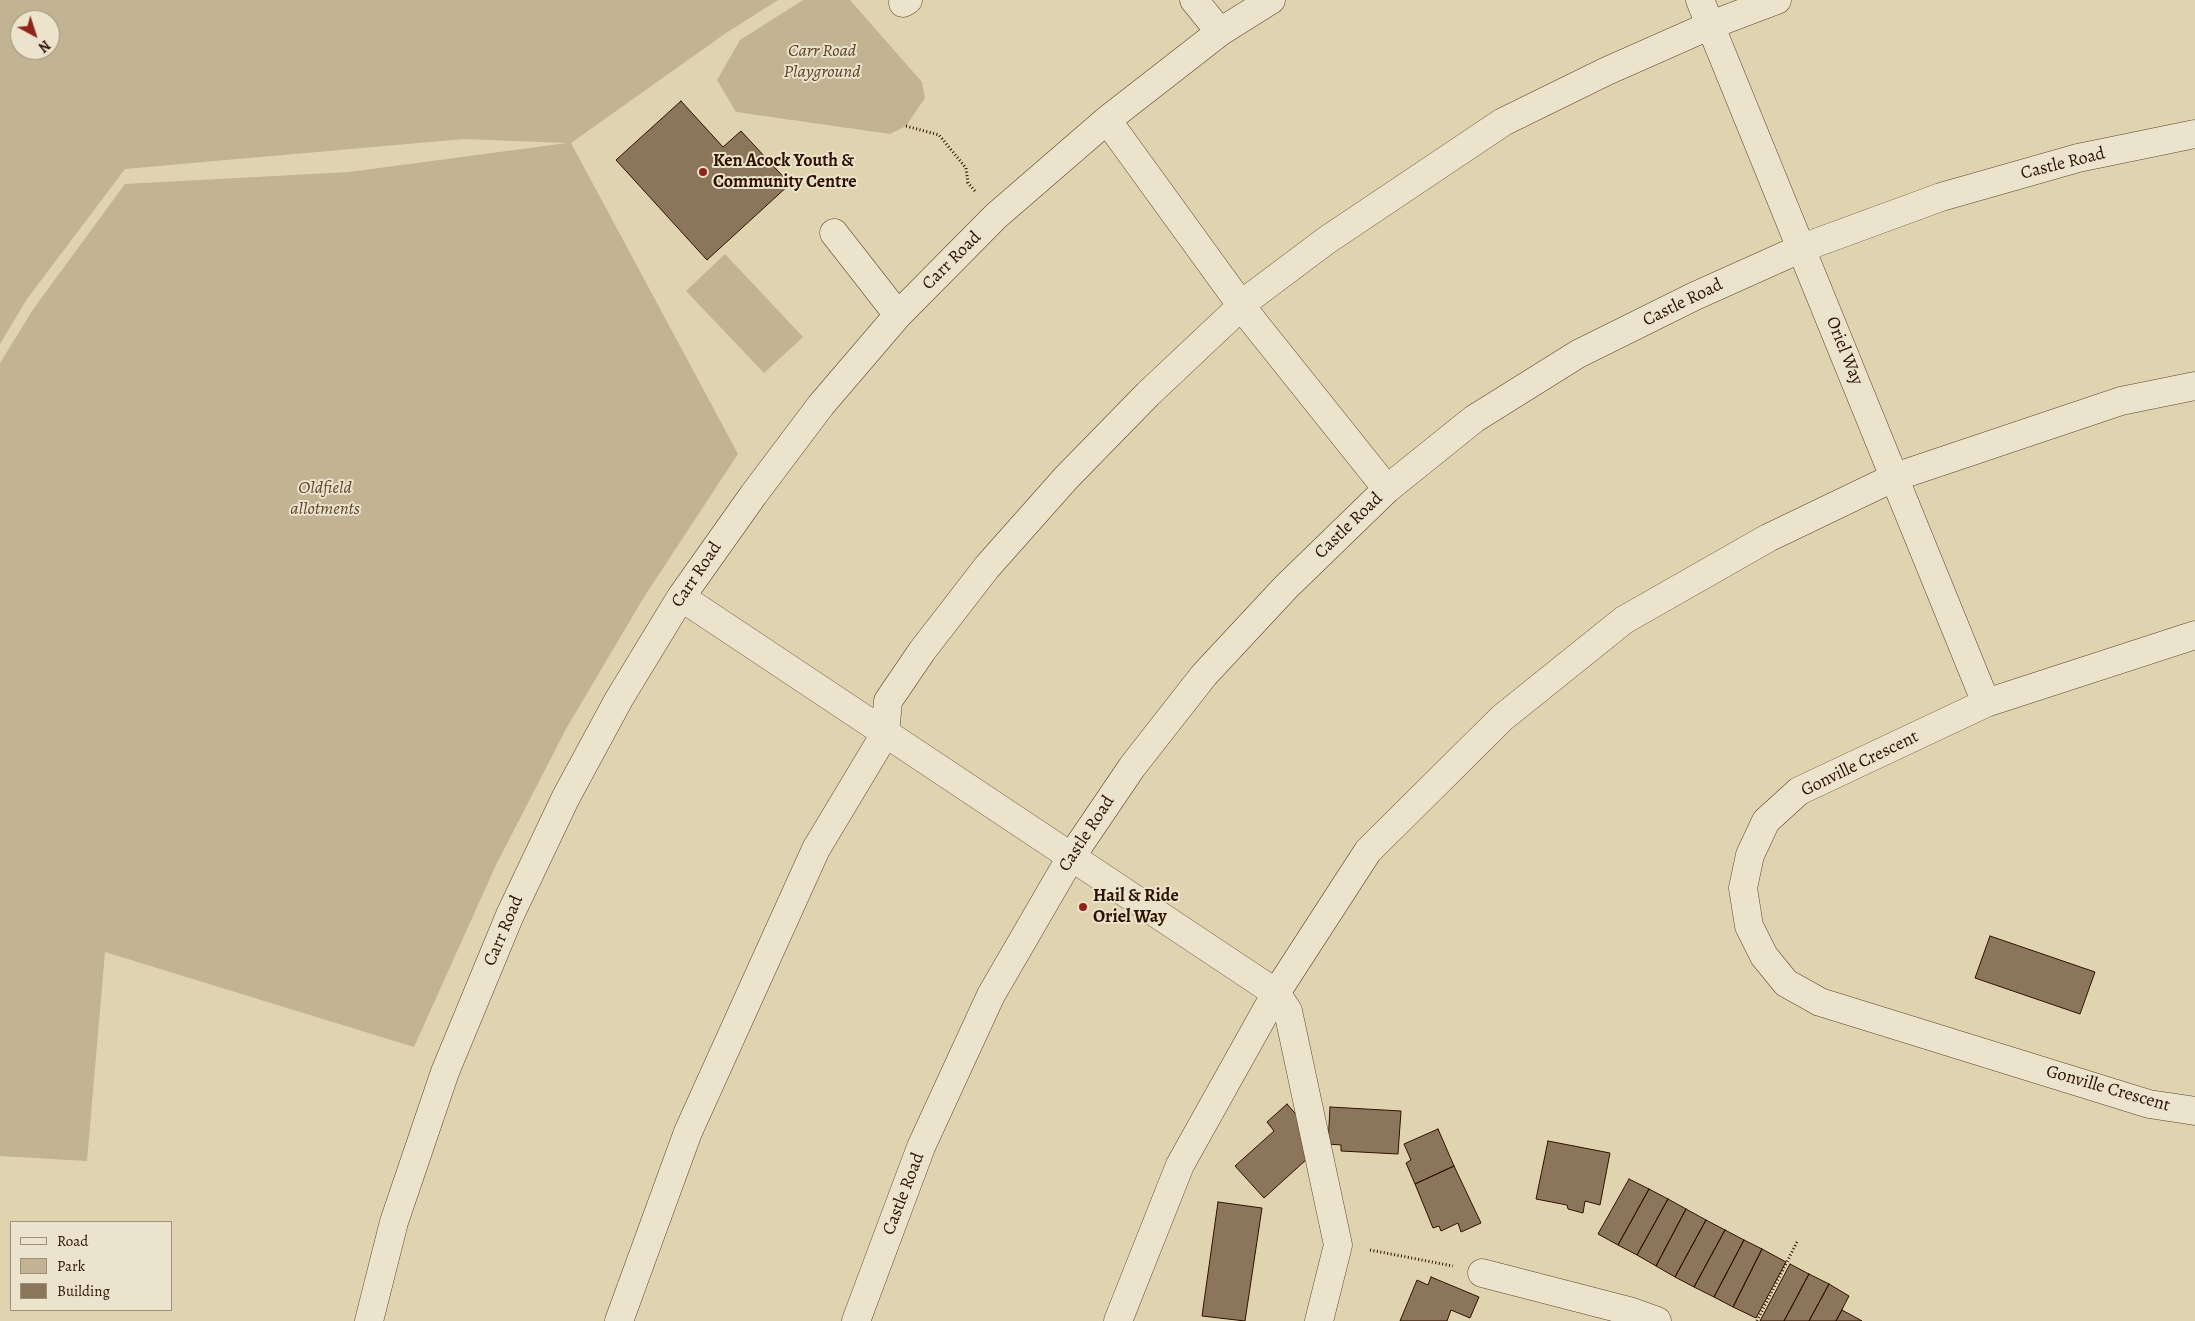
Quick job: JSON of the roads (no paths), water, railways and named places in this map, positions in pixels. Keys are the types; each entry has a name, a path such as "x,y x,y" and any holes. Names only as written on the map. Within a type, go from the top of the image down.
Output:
{"street":[{"path":"1194,0 1220,32"},
{"name":"Carr Road","path":"369,1321 394,1222 445,1072 510,915 566,797 619,699 681,597 754,494 821,405 898,316 996,216 1107,120 1220,32 1271,0"},
{"name":"Oriel Way","path":"1700,0 1986,703"},
{"path":"619,1321 688,1132 812,858 885,734 888,700 987,567 1066,478 1141,401 1251,297 1327,240 1504,122 1606,70 1711,25 1777,0"},
{"path":"1107,120 1242,306 1387,489"},
{"name":"Castle Road","path":"856,1321 922,1147 991,995 1070,857 1132,766 1204,675 1286,587 1387,489 1474,419 1578,354 1695,296 1802,248 1942,197 2078,158 2195,134"},
{"path":"834,233 898,316"},
{"path":"1118,1321 1180,1165 1276,993 1368,851 1502,718 1624,620 1768,538 1895,477 2121,401 2195,386"},
{"path":"681,597 757,645 885,734 1276,993 1288,1011 1338,1245 1319,1321"},
{"name":"Gonville Crescent","path":"2195,635 1986,703 1799,791 1766,821 1750,855 1743,888 1749,926 1764,956 1786,983 1820,1002 2149,1104 2195,1111"},
{"path":"1482,1273 1629,1311 1657,1321"}],"place":[{"name":"Ken Acock Youth & Community Centre","path":"703,172"},
{"name":"Hail & Ride Oriel Way","path":"1083,907"}],"park label":[{"name":"Carr Road Playground","path":"822,62"},
{"name":"Oldfield allotments","path":"325,499"}]}
